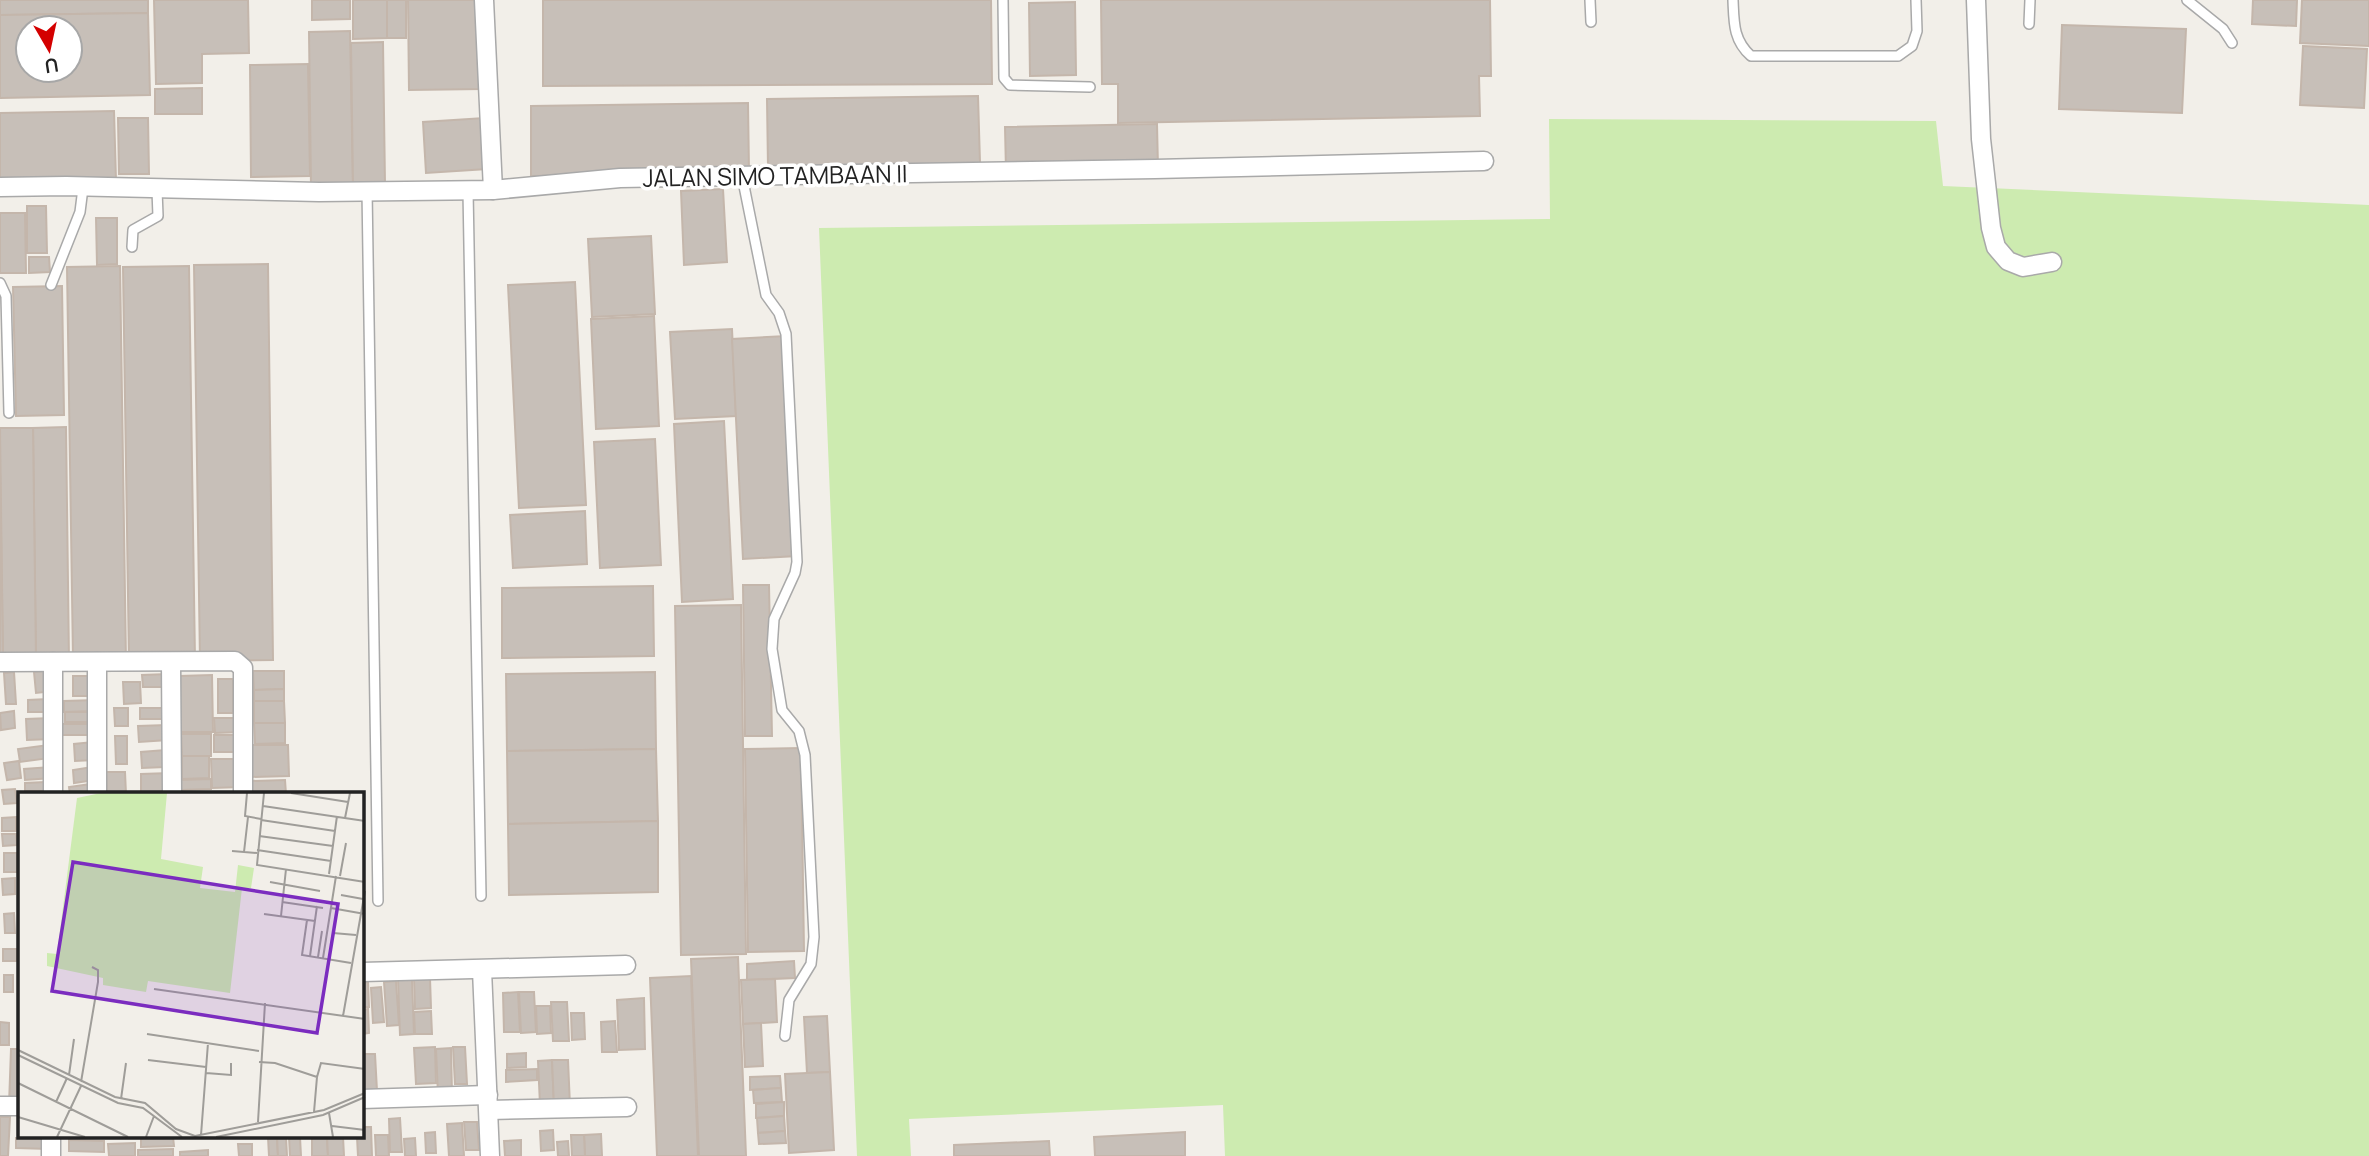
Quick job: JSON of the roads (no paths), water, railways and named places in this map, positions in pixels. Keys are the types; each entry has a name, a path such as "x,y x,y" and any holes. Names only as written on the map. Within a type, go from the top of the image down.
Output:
{"street":[{"path":"484,0 493,190"},
{"path":"1976,0 1981,139 1991,228 1996,247 2008,261 2023,267 2052,262"},
{"name":"JALAN SIMO TAMBAAN II","path":"0,187 319,192 468,191 620,178 1484,161"},
{"path":"0,662 235,661 243,668 243,792"},
{"path":"53,662 53,792"},
{"path":"97,663 97,792"},
{"path":"171,663 172,792"},
{"path":"364,972 626,965"},
{"path":"482,970 491,1156"},
{"path":"364,1100 627,1107"},
{"path":"0,1107 18,1106"},
{"path":"51,1138 51,1156"}],"lane":[{"path":"1003,0 1004,78 1010,85 1090,87"},
{"path":"1590,0 1591,22"},
{"path":"1733,0 1735,34 1751,56 1898,56 1912,46 1917,31 1916,0"},
{"path":"2029,24 2030,0"},
{"path":"2187,0 2223,29 2232,43"},
{"path":"743,176 758,266 766,295 779,313 786,334 798,548 795,573 774,619 772,649 782,710 799,731 805,755 814,937 811,964 789,1000 785,1036"},
{"path":"51,285 80,212 75,187"},
{"path":"132,247 133,230 159,216 157,190"},
{"path":"367,190 378,901"},
{"path":"468,191 481,896"},
{"path":"0,283 6,296 9,413"}]}
